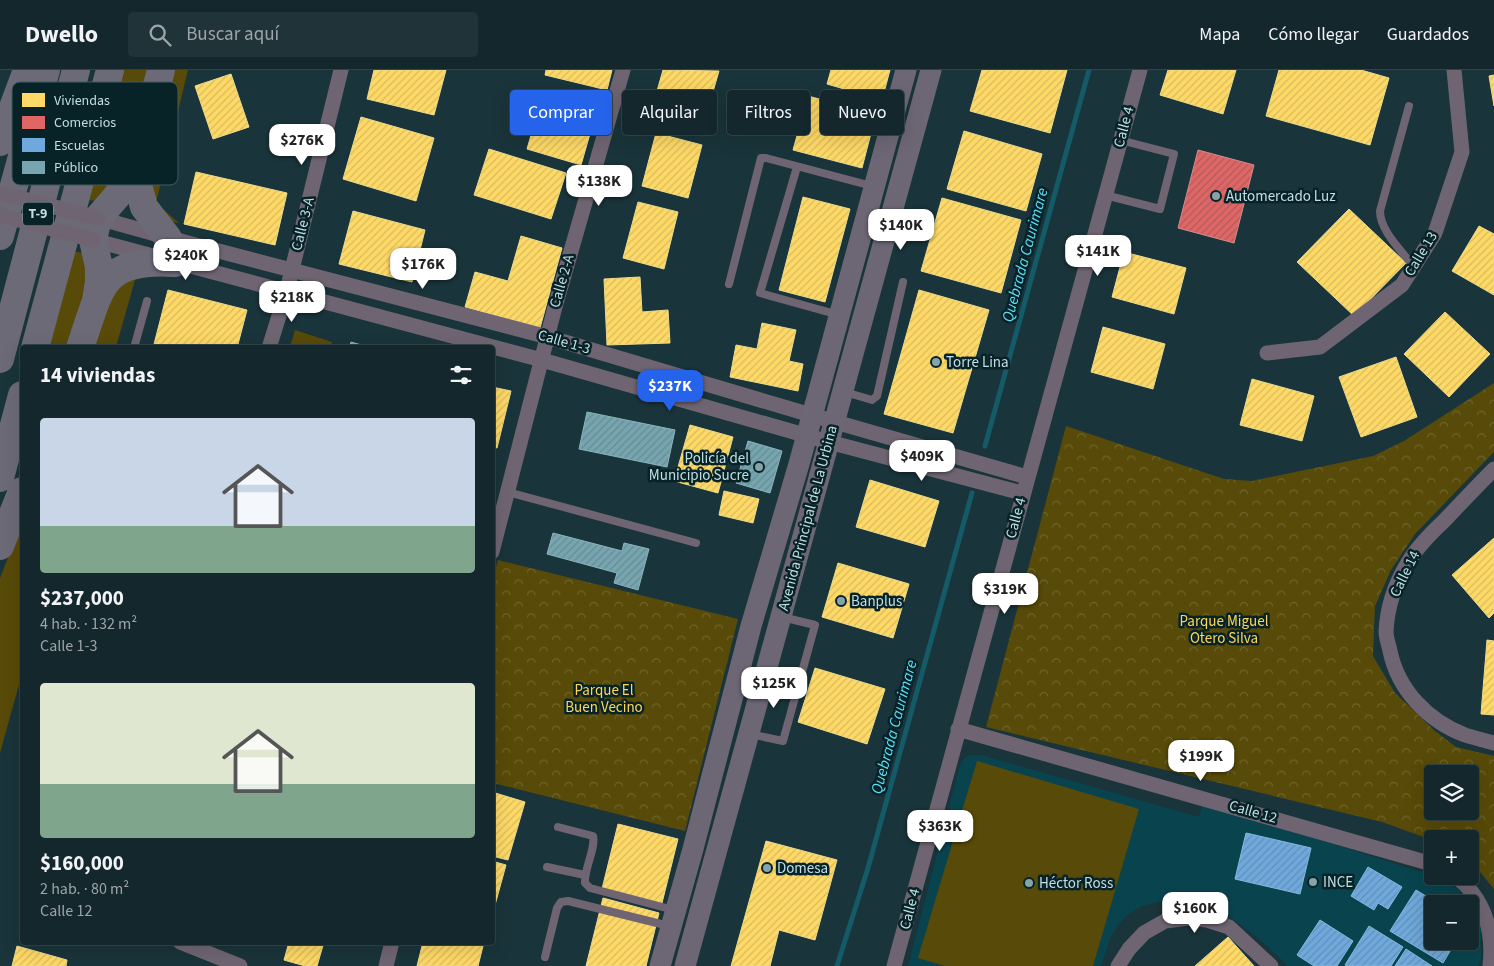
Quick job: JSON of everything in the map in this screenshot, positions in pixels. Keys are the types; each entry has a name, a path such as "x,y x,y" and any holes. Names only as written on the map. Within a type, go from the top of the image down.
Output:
{"highway":[{"path":"22,82 27,70"},
{"path":"0,142 12,110"},
{"name":"T-9","path":"0,236 14,185"},
{"name":"T-9","path":"0,359 46,185"},
{"path":"36,345 79,185"},
{"path":"96,301 99,267 95,229 123,185"},
{"path":"81,345 101,289 112,276 120,269 138,264 158,262 171,250 144,208 138,185"},
{"path":"0,478 20,403"},
{"path":"0,546 20,496"}],"main road":[{"name":"Avenida Principal de La Urbina","path":"660,966 751,626 809,425 906,70"},
{"name":"Avenida Principal de La Urbina","path":"685,966 932,70"}],"street":[{"name":"Calle 3-A","path":"270,345 287,290 341,70"},
{"name":"Calle 2-A","path":"495,541 548,337 623,70"},
{"name":"Calle 4","path":"894,966 1022,493 1140,70"},
{"name":"Calle 13","path":"1267,353 1320,347 1402,285 1414,267 1435,233 1462,152 1453,70"},
{"path":"0,193 95,229"},
{"path":"0,216 95,229"},
{"name":"Calle 1-3","path":"95,229 171,250 287,290 487,345"},
{"name":"Calle 1-3","path":"95,229 171,250 292,270 548,337 809,425 828,442 1022,493"},
{"name":"Calle 1-3","path":"495,347 809,425 834,422 1027,476"},
{"name":"Calle 14","path":"1494,469 1418,547 1406,564 1396,586 1389,610 1386,634 1398,676 1408,694 1422,708 1443,724 1465,735 1494,742"},
{"name":"Calle 12","path":"958,730 1424,862"},
{"path":"1467,885 1483,907 1489,920 1492,935 1490,966"},
{"path":"1118,966 1144,932 1165,921 1189,918 1207,920 1229,927 1271,966"},
{"path":"188,945 240,966"},
{"path":"386,966 391,945"}],"lane":[{"path":"1409,106 1380,211 1380,217 1385,228 1414,267"},
{"path":"1106,195 1160,209 1174,154 1120,140"},
{"path":"729,284 761,158 874,186"},
{"path":"797,167 760,293 839,315"},
{"path":"843,391 872,400 877,396 904,282"},
{"path":"135,345 147,301"},
{"path":"508,492 696,543"},
{"path":"748,733 778,741 783,741 784,738 815,624 781,616"},
{"path":"558,827 593,836 594,843 585,875 585,883 590,888 674,918"},
{"path":"546,867 585,875"},
{"path":"545,957 557,908 561,902 674,918"}],"shaded area":[{"path":"971,755 981,755 1199,817 1202,806 1334,844 1424,873 1424,885 1449,885 1459,890 1462,895 1424,895 1424,950 1479,950 1479,925 1481,928 1481,959 1478,966 1288,966 1264,943 1233,919 1180,904 1181,901 1163,901 1142,906 1127,915 1118,925 1110,939 1101,966 908,966 960,765 964,758"}],"green space":[{"path":"121,70 152,70 149,82 118,82"},
{"path":"171,70 188,70 178,112 178,82 168,82"},
{"path":"92,185 108,185 97,201 88,200"},
{"path":"149,185 160,185 156,203 179,223 164,220 157,215"},
{"path":"67,250 87,254 91,278 68,345 42,345"},
{"path":"164,272 135,280 117,345 93,345 114,284"},
{"path":"295,330 332,342 331,345 291,345"},
{"name":"Parque Miguel Otero Silva","path":"1494,383 1494,452 1415,534 1391,570 1375,606 1373,656 1395,693 1435,731 1456,747 1494,756 1494,889 1479,871 1479,830 1424,830 1424,837 1382,822 986,727 1066,426 1224,479 1252,481 1373,456 1404,441"},
{"path":"20,527 20,681 0,753 0,578"},
{"name":"Parque El Buen Vecino","path":"498,560 738,619 685,831 495,784 495,571"},
{"name":"Héctor Ross","path":"977,761 1139,809 1093,966 945,966 918,958"}],"building: Viviendas":[{"path":"374,70 446,70 434,115 367,99"},
{"path":"546,70 612,70 607,90 545,75"},
{"path":"663,70 719,71 713,90 657,90"},
{"path":"831,70 890,70 885,90 848,90 827,84"},
{"path":"982,70 1067,70 1050,133 970,111"},
{"path":"1168,70 1236,70 1223,114 1160,95"},
{"path":"1279,70 1361,70 1389,78 1370,145 1266,116"},
{"path":"231,74 249,127 213,139 195,86"},
{"path":"1494,75 1494,106 1489,76"},
{"path":"810,97 820,99 820,135 871,135 862,168 793,150 797,135 810,135"},
{"path":"361,117 434,138 416,201 343,179"},
{"path":"964,131 1042,154 1026,211 947,189"},
{"path":"531,135 590,135 581,165 527,149"},
{"path":"655,135 664,135 702,145 688,198 642,186"},
{"path":"489,149 566,173 551,219 474,195"},
{"path":"196,172 287,193 275,245 184,224"},
{"path":"803,197 850,209 825,302 779,290"},
{"path":"942,198 1021,220 1001,293 921,271"},
{"path":"638,202 678,212 664,269 623,258"},
{"path":"1349,209 1406,263 1354,316 1297,262"},
{"path":"353,211 425,230 412,282 339,264"},
{"path":"1479,226 1494,234 1494,295 1452,271"},
{"path":"521,236 562,248 540,328 465,307 475,272 508,281"},
{"path":"1124,252 1186,268 1174,314 1112,297"},
{"path":"640,277 642,312 668,310 670,343 607,345 604,279"},
{"path":"168,290 247,310 238,345 154,345"},
{"name":"Torre Lina","path":"919,290 989,310 953,433 884,414"},
{"path":"1445,312 1490,354 1449,397 1404,354"},
{"path":"762,323 796,330 789,361 803,364 798,391 730,377 736,345 757,349"},
{"path":"1103,327 1165,344 1153,389 1091,372"},
{"path":"1396,357 1417,417 1361,437 1339,377"},
{"path":"1252,379 1314,396 1302,441 1240,425"},
{"path":"495,388 511,391 497,448 495,448"},
{"path":"690,425 733,437 718,493 674,481"},
{"path":"870,480 939,501 925,547 856,527"},
{"path":"724,491 759,499 753,523 719,515"},
{"path":"1494,538 1494,613 1489,618 1452,575"},
{"path":"838,563 909,584 893,638 822,617"},
{"path":"1487,640 1494,641 1494,715 1481,714"},
{"path":"815,668 885,689 867,744 798,722"},
{"path":"495,793 525,802 508,860 495,857"},
{"path":"618,824 678,839 661,907 601,893"},
{"path":"766,841 837,860 815,940 779,930 770,966 731,966"},
{"path":"495,862 506,865 495,905"},
{"path":"603,898 659,913 646,966 586,966"},
{"path":"1228,937 1254,966 1195,966"},
{"path":"288,945 323,945 317,966 305,966 284,960"},
{"path":"422,945 483,945 478,966 417,966"},
{"path":"17,946 67,960 66,966 12,966"}],"building: Comercios":[{"name":"Automercado Luz","path":"1198,150 1254,165 1234,243 1178,228"}],"building: Escuelas":[{"path":"1246,833 1311,848 1300,894 1235,879"},
{"path":"1368,867 1402,887 1388,909 1378,903 1374,910 1351,896"},
{"path":"1416,890 1424,895 1424,950 1451,950 1443,963 1390,931"},
{"path":"1320,920 1353,941 1337,966 1314,966 1297,955"},
{"path":"1369,926 1403,947 1391,966 1345,965"},
{"path":"1406,949 1432,966 1395,966"}],"building: Público":[{"path":"351,342 362,345 350,345"},
{"path":"587,412 675,430 667,467 579,449"},
{"name":"Policía del Municipio Sucre","path":"748,441 782,451 770,493 736,483"},
{"path":"553,533 622,551 624,543 649,549 638,590 614,583 617,573 547,554"}],"waterway":[{"name":"Quebrada Caurimare","path":"985,446 1089,70"},
{"name":"Quebrada Caurimare","path":"837,966 868,868 972,493"}],"place":[{"name":"Automercado Luz","path":"1216,196"},
{"name":"Torre Lina","path":"936,362"},
{"name":"Policía del Municipio Sucre","path":"759,467"},
{"name":"Banplus","path":"841,601"},
{"name":"Domesa","path":"767,868"},
{"name":"INCE","path":"1313,882"},
{"name":"Héctor Ross","path":"1029,883"}]}
